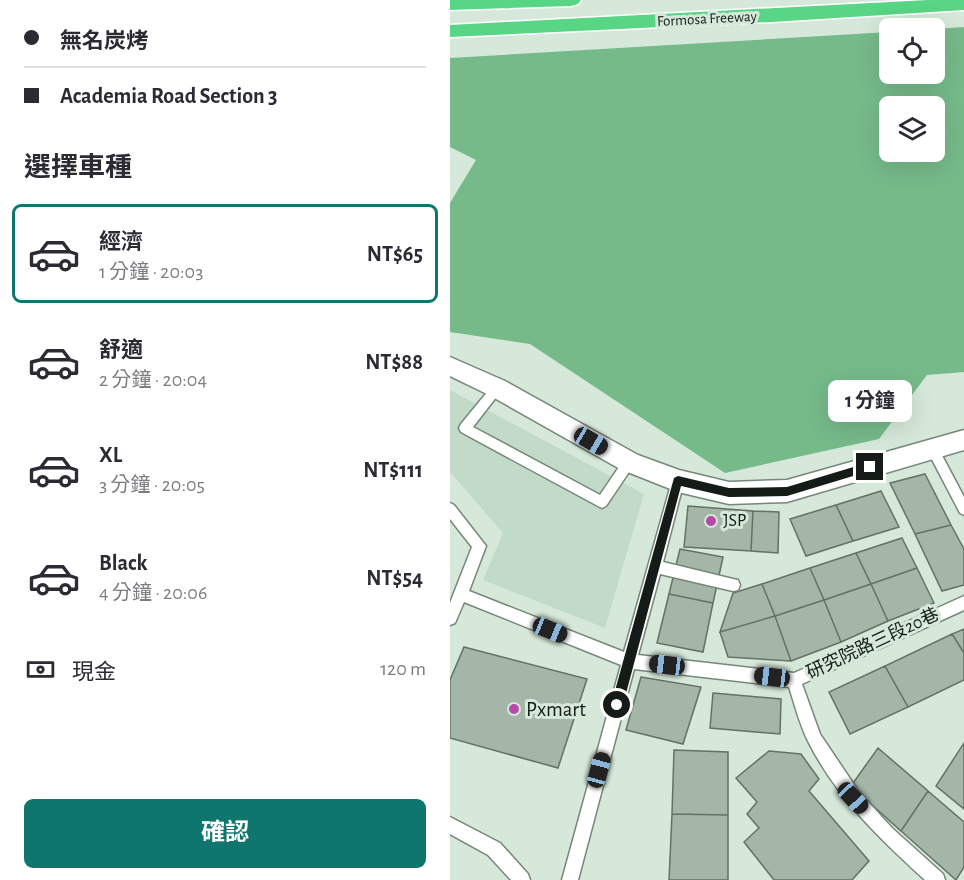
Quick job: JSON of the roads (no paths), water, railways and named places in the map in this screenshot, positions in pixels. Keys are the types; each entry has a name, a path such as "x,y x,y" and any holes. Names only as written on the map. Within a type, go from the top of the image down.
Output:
{"highway":[{"path":"450,4 571,0"},
{"name":"Formosa Freeway","path":"450,14 717,0"},
{"name":"Formosa Freeway","path":"450,31 772,16 964,4"}],"street":[{"path":"450,366 497,388 628,462 678,481 729,493 787,492 964,440"}],"lane":[{"path":"497,388 465,428 602,502 628,462"},
{"path":"932,448 964,510"},
{"path":"570,880 678,481"},
{"path":"450,509 479,546 450,618"},
{"path":"654,566 734,585"},
{"name":"研究院路三段20巷","path":"461,594 628,661 794,680 964,603"},
{"path":"794,680 814,738 853,798 886,834 937,880"},
{"path":"450,825 494,849 522,880"}],"place":[{"name":"JSP","path":"711,521"},
{"name":"Pxmart","path":"514,709"}]}
